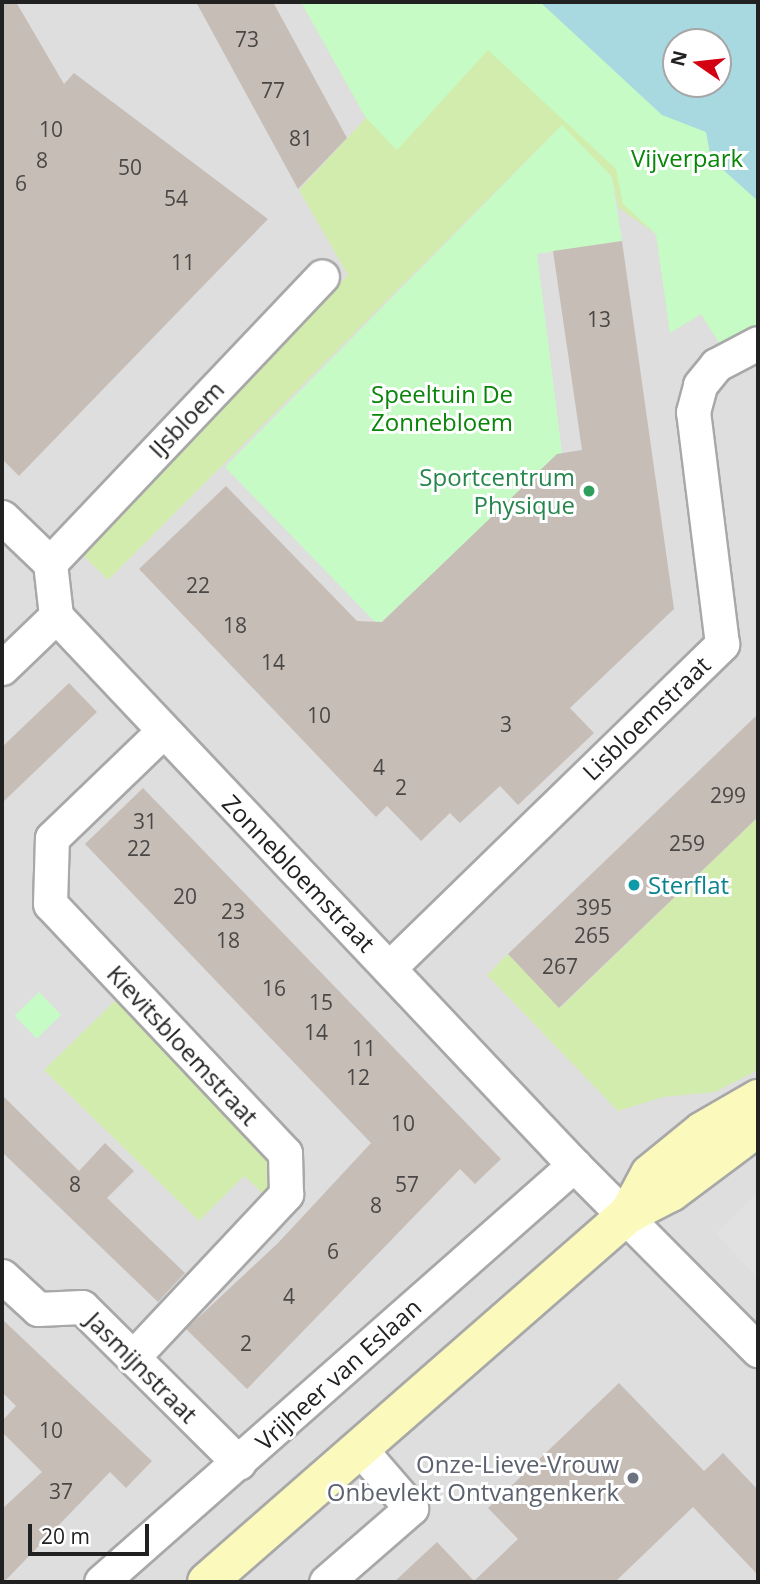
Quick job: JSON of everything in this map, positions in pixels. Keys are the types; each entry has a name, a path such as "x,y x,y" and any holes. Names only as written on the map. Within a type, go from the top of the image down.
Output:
{"street":[{"name":"IJsbloem","path":"50,562 321,276"},
{"name":"Lisbloemstraat","path":"389,968 722,644 694,412 700,385 716,365 758,343"},
{"path":"2,517 50,562 56,616 2,668"},
{"name":"Zonnebloemstraat","path":"56,616 574,1165 628,1214 758,1350"},
{"name":"Kievitsbloemstraat","path":"133,1357 286,1194 285,1153 50,904 52,838 163,731"},
{"path":"628,1214 650,1174 703,1131 758,1099"},
{"path":"207,1582 628,1214 671,1192 758,1127"},
{"name":"Vrijheer van Eslaan","path":"101,1582 574,1165"},
{"name":"Jasmijnstraat","path":"2,1276 38,1309 82,1307 239,1463"},
{"path":"326,1582 411,1508 360,1449"}],"shaded area":[{"path":"2,2 758,2 758,1582 2,1582"},
{"path":"758,1193 758,1278 716,1234"}],"green space":[{"path":"301,2 540,2 739,334 720,344 701,314 670,333 656,234 619,208 612,177 561,126 108,580 80,552 348,275 299,190 366,118"},
{"name":"Vijverpark","path":"301,2 758,2 758,329 720,344 701,314 670,333 656,234 623,204 616,169 488,50 397,150 366,118"},
{"name":"Speeltuin De Zonnebloem","path":"562,125 612,177 622,241 537,254 562,453 378,625 225,467"},
{"path":"758,817 758,1070 715,1092 663,1097 618,1111 487,975 508,954 560,1008"},
{"path":"39,992 61,1015 37,1039 15,1016"},
{"path":"119,997 272,1158 272,1192 267,1197 244,1176 199,1221 44,1070"}],"water":[{"path":"540,2 758,2 758,201 711,159 706,132 662,115"}],"building":[{"path":"2,2 16,2 64,84 74,73 268,219 19,476 2,459"},
{"path":"196,2 273,2 347,138 298,189"},
{"path":"622,241 674,609 570,708 594,733 518,805 500,786 460,823 450,813 421,841 387,806 376,817 139,569 226,486 357,621 382,622 557,454 582,450 553,251"},
{"path":"69,683 97,712 2,803 2,747"},
{"name":"Sterflat","path":"758,714 758,817 559,1008 508,954"},
{"path":"143,788 501,1159 475,1184 460,1169 247,1389 186,1329 278,1243 371,1143 85,844"},
{"path":"2,1095 79,1171 105,1143 134,1171 107,1198 185,1273 158,1302 2,1152"},
{"path":"2,1319 152,1461 126,1488 110,1472 4,1582 2,1509 42,1472 2,1432 2,1421 16,1406 2,1392"},
{"name":"Onze-Lieve-Vrouw Onbevlekt Ontvangenkerk","path":"619,1383 704,1471 723,1453 758,1490 758,1575 693,1507 615,1582 394,1582 437,1542 474,1581 518,1539 488,1508"}],"place":[{"name":"Sportcentrum Physique","path":"589,491"},
{"name":"Sterflat","path":"634,885"},
{"name":"Onze-Lieve-Vrouw Onbevlekt Ontvangenkerk","path":"633,1478"}]}
